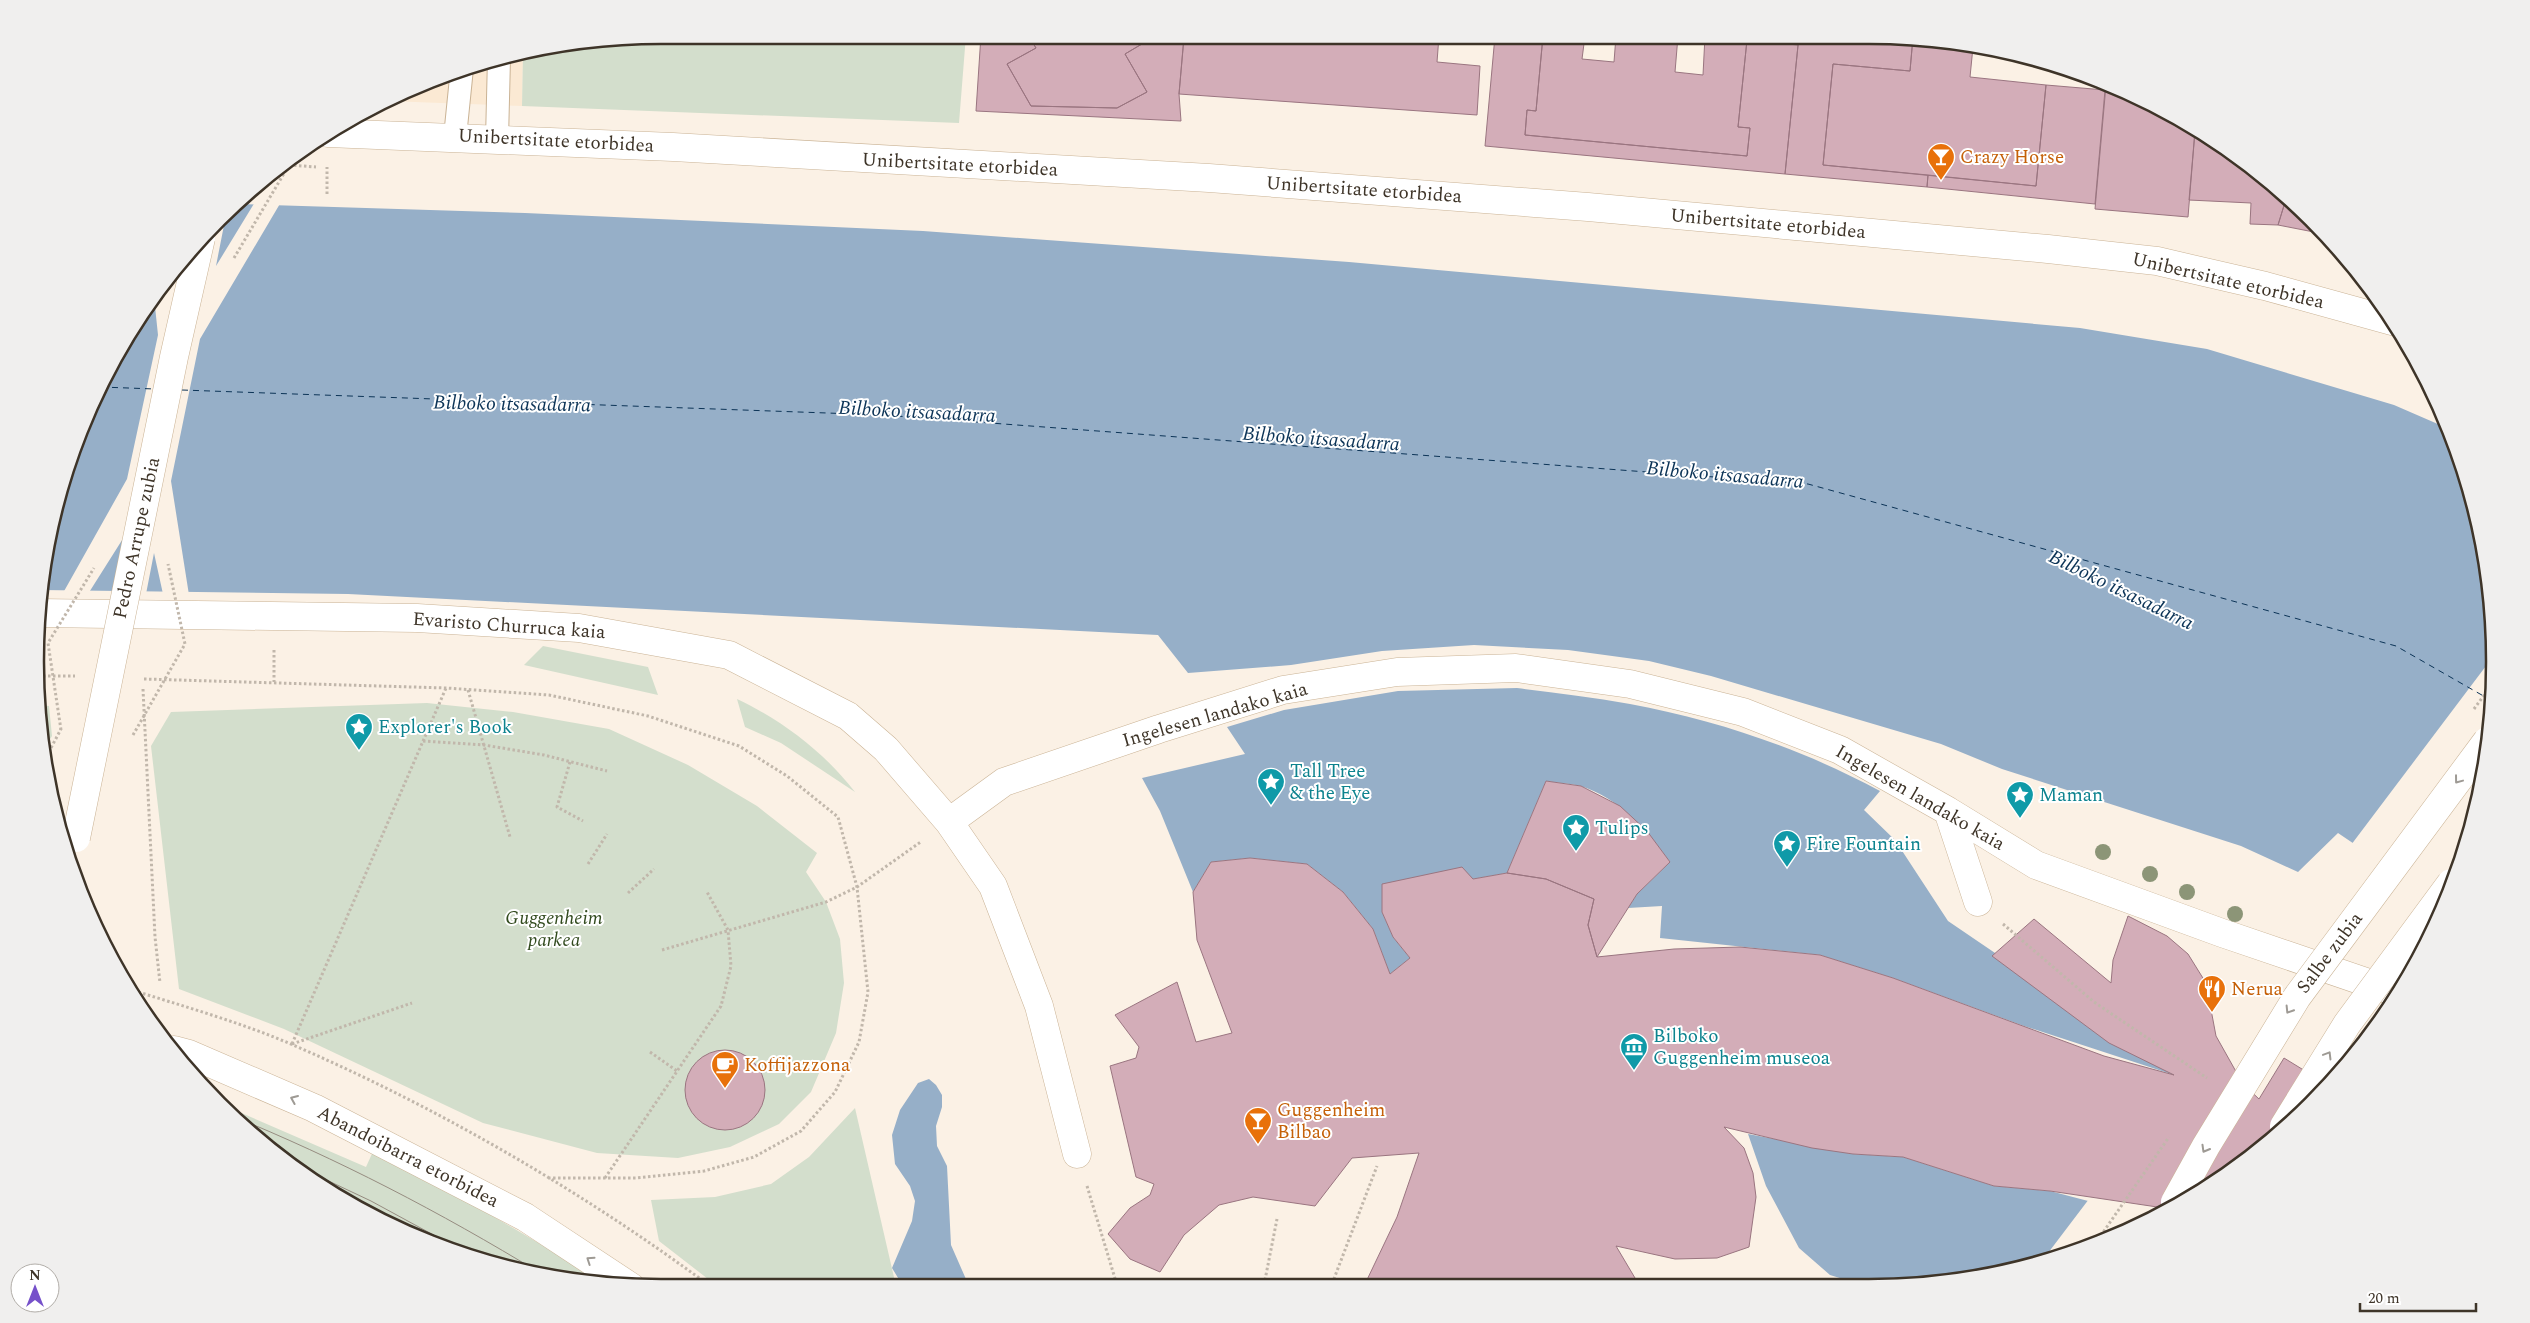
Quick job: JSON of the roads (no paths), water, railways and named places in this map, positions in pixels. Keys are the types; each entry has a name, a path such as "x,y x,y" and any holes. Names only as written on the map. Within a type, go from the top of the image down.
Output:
{"street":[{"name":"Unibertsitate etorbidea","path":"342,133 673,147 1209,178 1588,207 2048,249 2157,261 2266,286 2382,318"},
{"name":"Pedro Arrupe zubia","path":"76,838 174,357 197,253"},
{"name":"Evaristo Churruca kaia","path":"46,613 451,620 579,628 729,655 848,716 886,749 949,822 993,886 1039,1006 1077,1154"},
{"name":"Ingelesen landako kaia","path":"949,822 1004,782 1159,728 1293,689 1398,672 1516,668 1630,684 1743,712 1840,750 1948,811 2036,865 2222,933 2391,991"},
{"name":"Salbe zubia","path":"2179,1195 2206,1146 2297,997 2479,751"},
{"path":"1948,811 1978,902"},
{"path":"2296,1107 2347,1024 2438,901"},
{"name":"Abandoibarra etorbidea","path":"183,1052 314,1108 508,1208 525,1217 617,1278"}],"lane":[{"path":"497,140 499,66"},
{"path":"455,137 461,78"}],"water":[{"name":"Bilboko itsasadarra","path":"246,204 525,213 923,231 1349,262 2080,328 2207,349 2394,405 2439,424 2465,502 2481,581 2485,621 2485,702 2474,782 2461,835 2406,879 2338,833 2298,872 2241,846 2002,769 1941,744 1711,676 1649,661 1568,650 1474,645 1382,651 1291,665 1188,673 1158,635 348,594 48,590 65,502 91,425 107,388 148,318 171,285 197,254"},
{"path":"1517,688 1630,704 1727,727 1790,749 1880,791 1864,810 1895,840 1948,921 2174,1075 2024,1026 1893,978 1820,955 1660,938 1662,906 1628,908 1637,894 1670,862 1642,827 1607,798 1580,786 1546,781 1507,873 1473,879 1382,912 1393,937 1410,958 1390,974 1373,929 1343,892 1307,864 1250,858 1211,862 1193,892 1160,811 1142,778 1245,754 1227,727 1284,710 1398,691"},
{"path":"929,1079 936,1085 942,1095 942,1107 936,1126 937,1146 947,1166 951,1245 966,1279 899,1279 892,1268 912,1221 915,1201 910,1186 895,1164 892,1135 900,1110 918,1083"},
{"path":"1748,1134 1853,1154 1903,1157 1994,1186 2050,1191 2092,1202 2105,1232 2028,1258 1989,1267 1909,1278 1843,1279 1830,1275 1799,1248 1766,1186"}],"tram line":[{"path":"253,1125 349,1168 465,1229 522,1263"},
{"path":"326,1180 371,1201 434,1235"}],"place":[{"name":"Crazy Horse","path":"1941,181"},
{"name":"Explorer's Book","path":"359,751"},
{"name":"Tall Tree & the Eye","path":"1271,806"},
{"name":"Maman","path":"2020,819"},
{"name":"Tulips","path":"1576,852"},
{"name":"Fire Fountain","path":"1787,868"},
{"name":"Nerua","path":"2212,1013"},
{"name":"Bilboko Guggenheim museoa","path":"1634,1071"},
{"name":"Koffijazzona","path":"725,1089"},
{"name":"Guggenheim Bilbao","path":"1258,1145"}],"park label":[{"name":"Guggenheim parkea","path":"554,929"}]}
